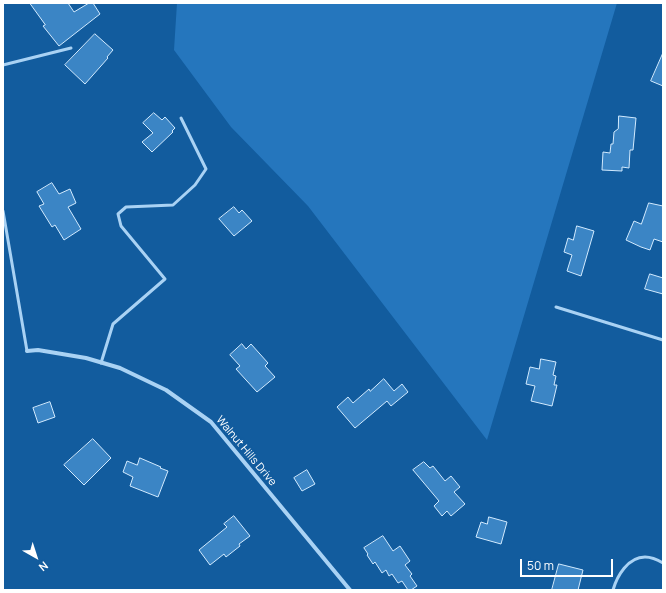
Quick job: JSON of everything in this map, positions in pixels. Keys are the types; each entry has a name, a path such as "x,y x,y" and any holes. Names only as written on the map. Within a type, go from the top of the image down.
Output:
{"street":[{"name":"Walnut Hills Drive","path":"27,351 38,350 86,358 120,368 166,390 211,422 350,590"}],"lane":[{"path":"3,65 71,48"},
{"path":"101,363 114,324 165,279 121,226 118,214 126,207 173,204 195,185 206,169 181,118"},
{"path":"3,211 27,351"},
{"path":"556,307 663,340"},
{"path":"614,590 616,582 624,567 634,559 645,557 663,563"}],"shaded area":[{"path":"177,3 617,3 487,440 308,206 231,127 174,50"}],"building":[{"path":"30,3 68,3 74,12 89,3 93,3 100,14 59,46 43,26 45,25"},
{"path":"95,34 113,50 107,57 108,58 85,84 65,65"},
{"path":"663,53 663,86 651,81"},
{"path":"154,113 162,120 165,117 175,128 172,131 173,132 152,152 142,142 153,133 143,123"},
{"path":"619,116 636,118 633,150 630,150 629,168 622,167 622,171 602,170 603,152 610,153 611,144 613,144 614,132 618,129"},
{"path":"52,183 59,194 70,189 76,203 68,207 81,229 64,240 55,225 52,227 39,206 44,204 37,192"},
{"path":"649,203 663,206 663,242 654,239 650,250 626,240 634,221 641,224"},
{"path":"234,207 239,213 242,210 252,221 234,236 219,219"},
{"path":"577,226 594,231 581,276 567,271 572,255 564,252 568,238 573,240"},
{"path":"650,274 663,278 663,294 645,289"},
{"path":"242,344 246,349 251,344 268,363 265,366 275,377 257,392 236,369 240,366 230,355"},
{"path":"541,359 556,362 553,375 556,376 554,385 557,385 552,406 531,401 535,386 526,384 530,367 539,369"},
{"path":"384,379 394,391 402,384 408,392 391,406 387,401 355,428 337,407 348,397 353,403 369,389 370,391"},
{"path":"50,402 55,417 38,423 33,408"},
{"path":"93,439 111,458 84,485 64,465"},
{"path":"140,458 168,471 158,497 130,486 133,477 123,472 127,461 137,465"},
{"path":"424,462 430,468 433,466 445,481 451,476 460,487 454,492 465,504 451,516 447,511 442,516 434,506 439,501 413,470"},
{"path":"307,470 315,484 302,491 294,478"},
{"path":"234,516 250,536 239,544 240,546 226,557 224,554 210,565 199,550 227,527 224,524"},
{"path":"489,517 507,522 501,544 476,537 481,522 487,524"},
{"path":"383,536 393,551 400,546 410,561 405,565 412,574 410,576 417,586 411,590 408,590 402,581 398,583 392,574 389,576 386,570 382,573 375,562 373,564 367,555 368,554 364,548"},
{"path":"559,564 583,570 578,590 552,590"}]}
